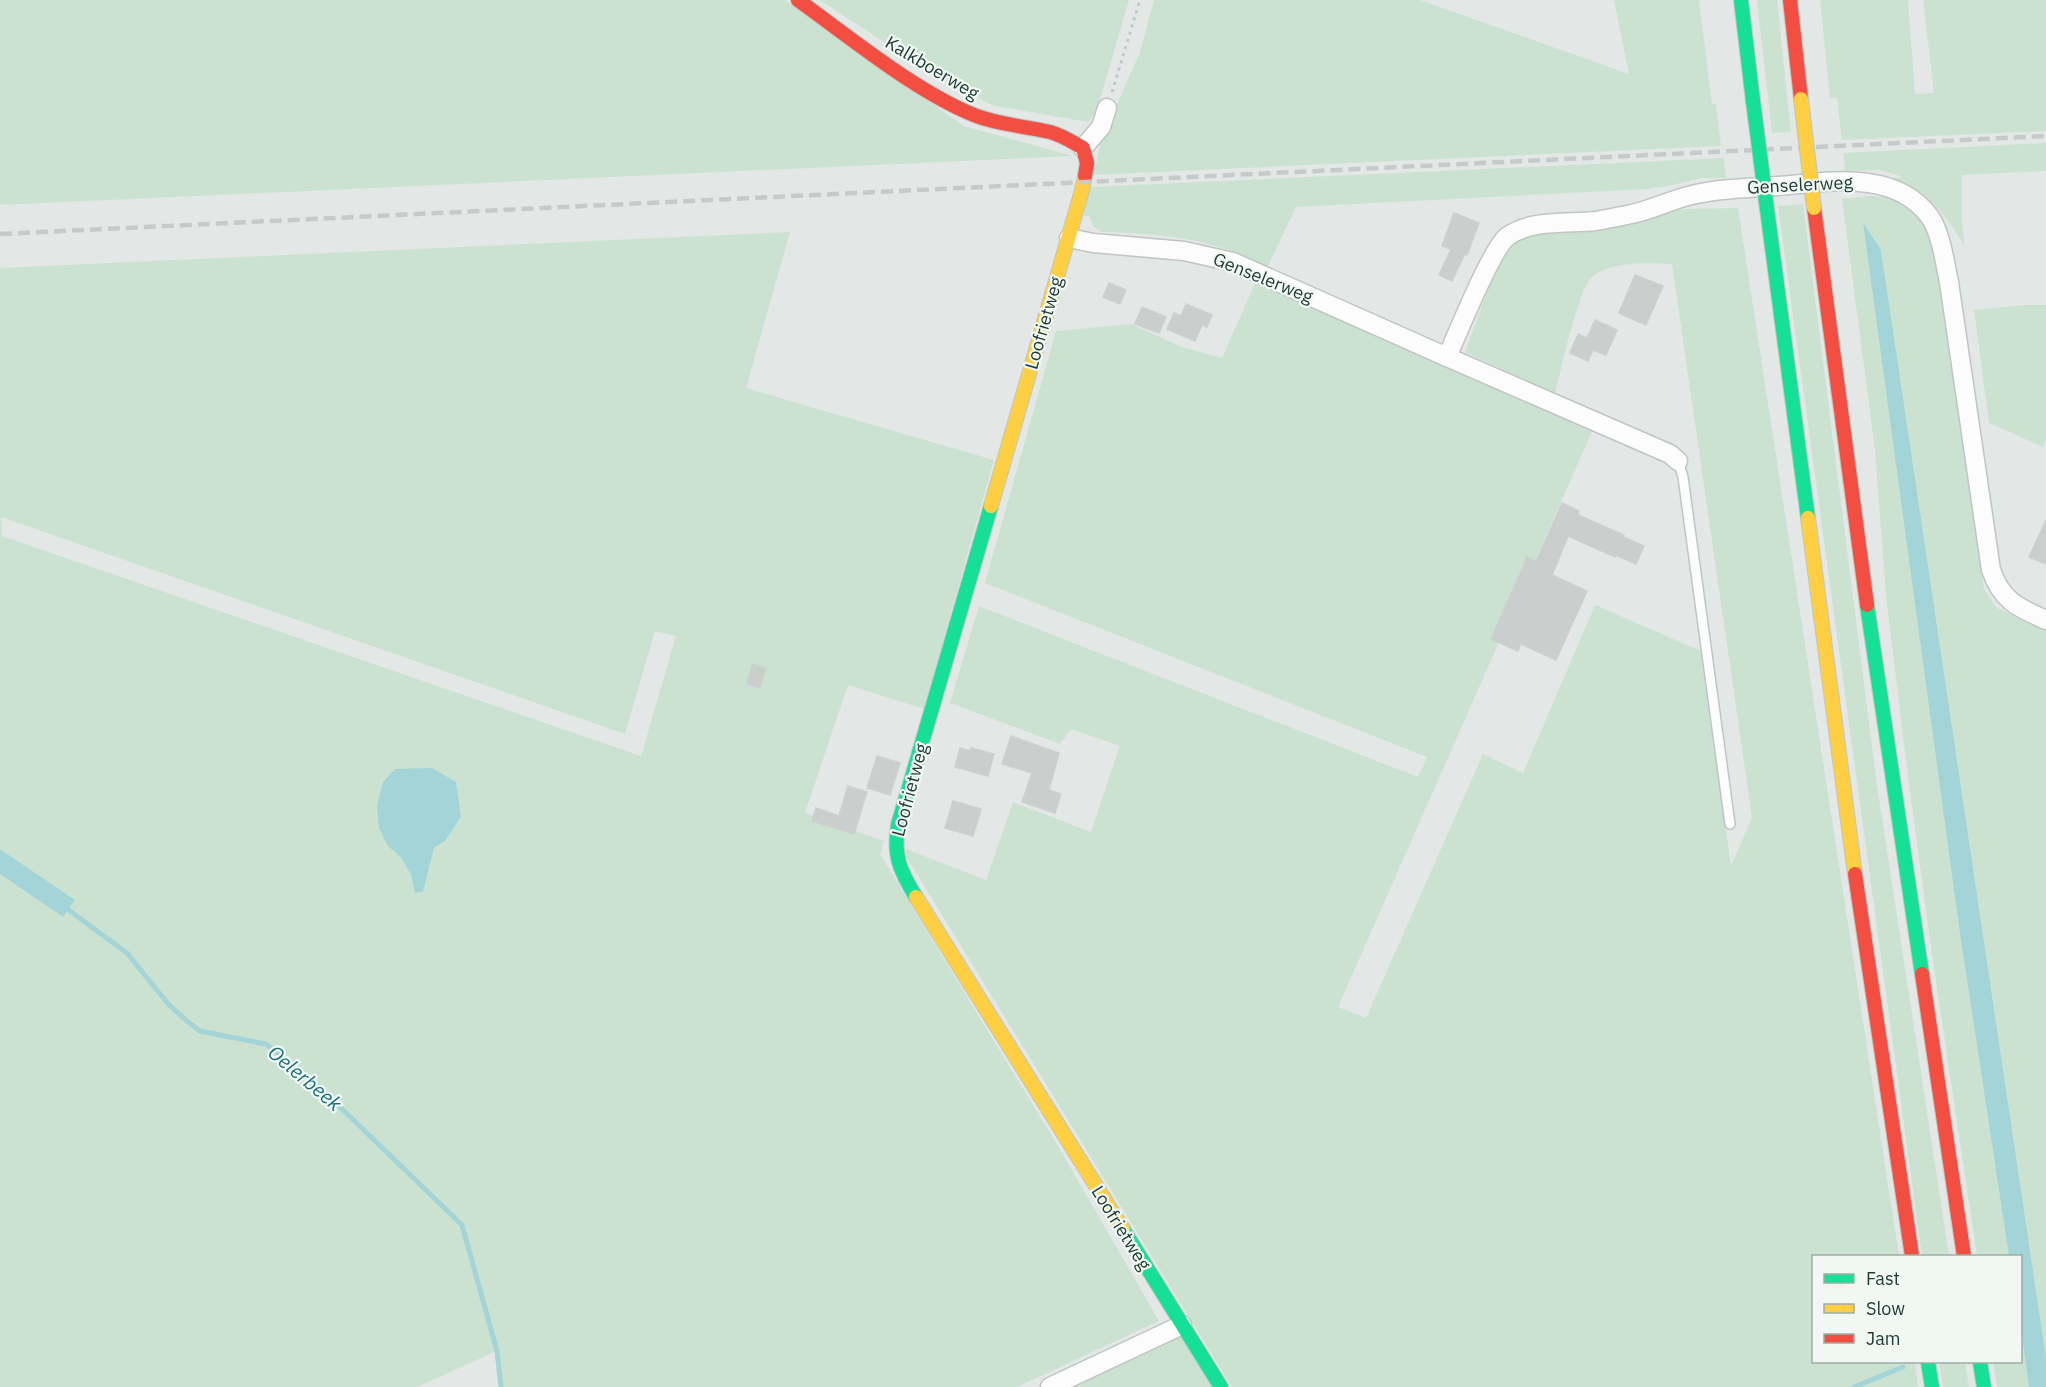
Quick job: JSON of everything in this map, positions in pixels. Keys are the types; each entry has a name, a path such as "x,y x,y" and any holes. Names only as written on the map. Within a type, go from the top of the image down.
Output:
{"main road":[{"name":"Kalkboerweg","path":"798,0 909,79 942,99 974,115 999,123 1051,132 1083,148"},
{"path":"1791,0 1814,208 1878,682 1964,1255"},
{"path":"1740,5 1857,891 1912,1255"},
{"name":"Loofrietweg","path":"1083,148 1087,163 1081,194 900,818 895,852 902,874 1221,1387"},
{"path":"1928,1363 1932,1387"},
{"path":"1980,1363 1984,1387"}],"street":[{"path":"1083,148 1101,127 1107,108"},
{"name":"Genselerweg","path":"1447,357 1492,259 1505,238 1522,228 1544,224 1596,221 1629,215 1692,195 1724,190 1855,180 1902,193 1931,218 1941,245 1949,282 1990,570 1996,585 2009,602 2046,620"},
{"name":"Genselerweg","path":"1069,238 1093,243 1184,251 1233,262 1670,454 1678,461"},
{"path":"1050,1387 1182,1325"}],"lane":[{"path":"1678,461 1683,477 1730,824"}],"path":[{"path":"1107,108 1140,0"}],"green space":[{"path":"0,0 785,0 964,126 1073,156 0,205"},
{"path":"820,0 1129,0 1099,103 1088,122 995,106 946,83"},
{"path":"1154,0 1420,0 1629,74 1614,0 1699,0 1712,104 1716,104 1721,146 1094,175 1101,141 1140,52"},
{"path":"1757,0 1777,0 1791,132 1772,133"},
{"path":"1820,0 1908,0 1915,94 1934,93 1923,0 2046,0 2046,131 1842,140 1837,98 1830,98"},
{"path":"2046,143 2046,171 1962,175 1962,224 1965,246 1948,221 1928,199 1912,187 1889,179 1903,177 1880,170 1845,171 1843,153"},
{"path":"1724,158 1726,178 1701,178 1647,189 1296,207 1267,268 1238,254 1205,243 1176,237 1102,232 1094,227 1089,216 1084,216 1089,187"},
{"path":"1868,196 1894,199 1909,206 1926,228 1937,256 1948,314 1984,589 1997,608 2046,630 2046,1358 1881,250 1864,223 1960,934 2009,1255 1977,1255 1908,776 1886,597 1875,450 1842,199"},
{"path":"1803,204 1877,785 1949,1255 1922,1255 1778,206"},
{"path":"1738,208 1899,1255 1812,1255 1812,1363 1915,1363 1918,1387 1232,1387 904,853 906,849 986,880 1013,802 1091,832 1120,746 1071,729 1060,744 950,703 979,606 1418,777 1427,757 985,583 1056,331 1131,324 1182,347 1222,358 1256,281 1594,427 1338,1007 1366,1018 1483,754 1523,773 1595,605 1701,651 1731,866 1752,818 1672,264 1622,265 1594,275 1588,283 1576,312 1555,394 1465,352 1498,262 1505,249 1525,235 1685,209"},
{"path":"790,232 746,388 994,460 924,709 848,685 805,813 884,841 880,854 1058,1146 1159,1321 1017,1387 501,1387 497,1351 417,1387 0,1387 0,874 63,917 75,900 0,849 0,268","holes":["1,517 625,734 655,631 676,636 641,756 2,536","456,782 461,817 445,841 434,848 423,892 415,893 411,875 401,857"]},
{"path":"2046,305 2046,440 2043,447 1989,423 1974,310"},
{"path":"1181,1334 1212,1387 1065,1387"},
{"path":"2022,1338 2029,1387 1997,1387 1993,1363 2022,1363"},
{"path":"1939,1363 1965,1363 1969,1387 1943,1387"}],"water":[{"path":"1863,222 1881,250 2046,1358 2046,1387 2029,1387 2022,1338 2022,1255 2009,1255 1960,934"},
{"path":"432,768 456,782 461,817 445,841 434,848 423,892 415,893 411,875 401,857 388,846 379,828 377,806 383,782 395,769"},
{"path":"0,849 75,900 63,917 0,874"}],"building":[{"path":"1454,213 1479,223 1467,255 1465,254 1452,281 1439,275 1451,249 1442,246"},
{"path":"1635,275 1663,286 1646,325 1619,313"},
{"path":"1109,283 1126,290 1120,304 1103,297"},
{"path":"1186,304 1212,315 1207,327 1202,325 1195,341 1167,329 1174,313 1181,316"},
{"path":"1142,307 1166,317 1159,333 1135,324"},
{"path":"1595,320 1617,330 1606,355 1593,350 1588,361 1570,353 1578,334 1587,338"},
{"path":"1562,503 1579,511 1578,515 1644,546 1636,564 1568,536 1552,575 1587,591 1556,660 1521,644 1518,651 1491,639 1527,557 1536,561"},
{"path":"2046,520 2046,564 2029,557"},
{"path":"753,664 766,668 760,688 747,684"},
{"path":"1011,736 1059,753 1049,790 1061,794 1055,813 1022,802 1032,773 1002,764"},
{"path":"960,748 970,751 971,748 994,754 988,776 955,767"},
{"path":"877,756 900,763 890,795 867,788"},
{"path":"848,786 867,792 854,834 812,821 816,808 839,816"},
{"path":"953,801 981,809 973,836 945,828"}],"waterway":[{"name":"Oelerbeek","path":"63,906 127,953 169,1005 200,1031 266,1044 310,1078 462,1225 497,1351 501,1387"},
{"path":"1854,1387 1903,1367"}],"railway":[{"path":"0,234 2046,136"}],"traffic: fast":[{"path":"1741,0 1753,101"},
{"path":"1753,101 1767,209"},
{"path":"1767,209 1808,518"},
{"path":"916,897 899,863 896,846 898,825 991,506"},
{"path":"1867,605 1922,974"},
{"path":"1123,1229 1221,1387"},
{"path":"1928,1363 1932,1387"},
{"path":"1980,1363 1984,1387"}],"traffic: slow":[{"path":"1801,99 1814,208"},
{"path":"991,506 1085,176"},
{"path":"1808,518 1855,874"},
{"path":"916,897 1123,1229"}],"traffic: jam":[{"path":"798,0 884,63 952,105 993,121 1054,133 1083,148 1087,163 1085,176"},
{"path":"1790,0 1801,99"},
{"path":"1814,208 1867,605"},
{"path":"1855,874 1912,1255"},
{"path":"1922,974 1964,1255"}]}
